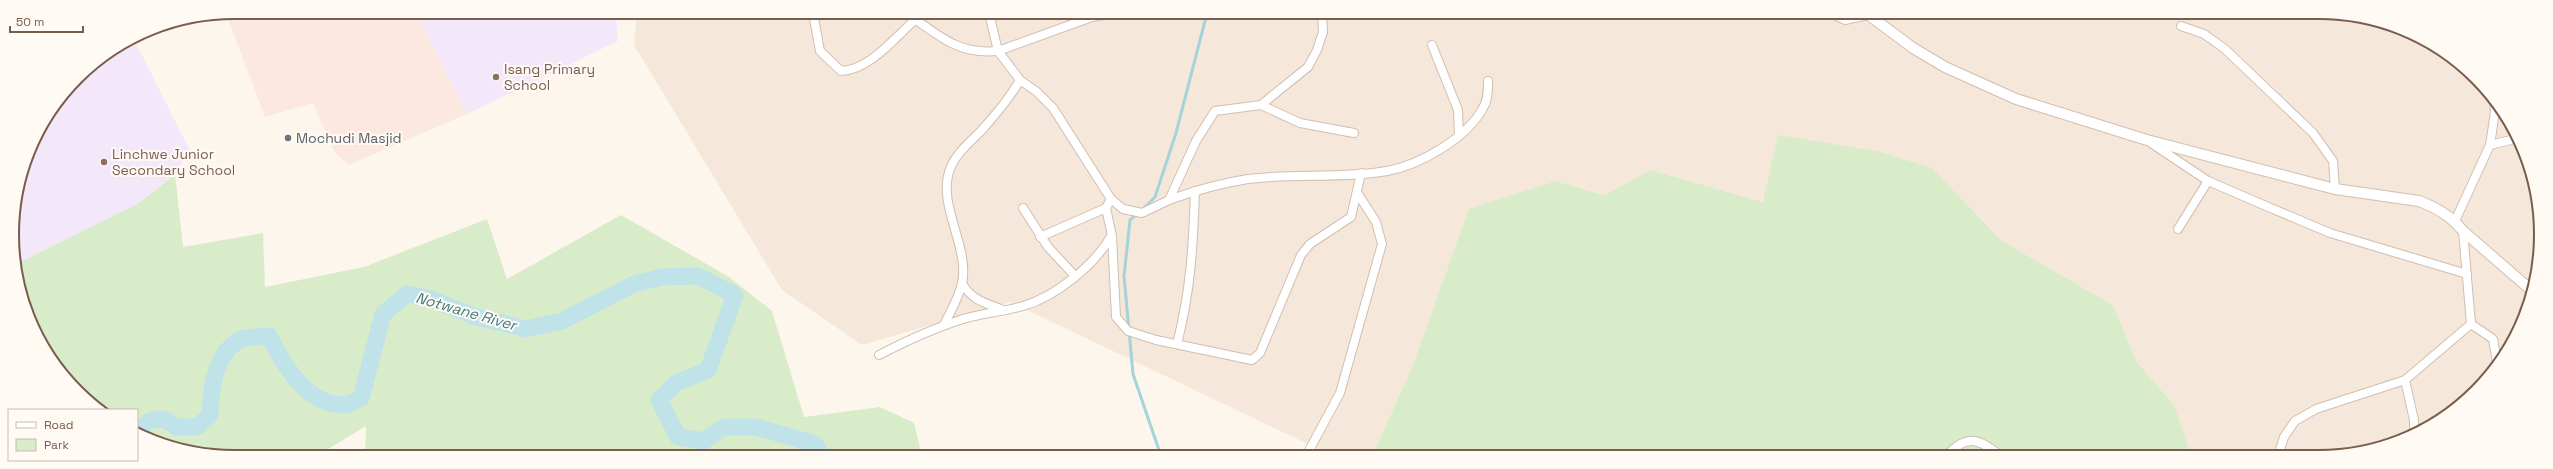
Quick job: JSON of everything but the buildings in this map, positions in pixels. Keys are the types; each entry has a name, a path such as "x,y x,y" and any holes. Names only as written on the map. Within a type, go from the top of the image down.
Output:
{"street":[{"path":"814,19 820,51 840,71 850,71 861,66 916,19 941,39 961,49 982,52 998,51 1080,19"},
{"path":"990,19 998,51 1020,80 1037,92 1053,108 1112,199 1123,209 1142,213 1169,200 1195,191 1248,179 1387,171 1413,163 1459,136 1473,123 1484,107 1488,95 1488,81"},
{"path":"1169,200 1196,141 1215,111 1261,105 1308,67 1323,32 1322,19"},
{"path":"1874,19 1913,48 1945,67 2016,99 2147,140 2335,189 2419,202 2444,212 2455,221 2463,231 2528,287"},
{"path":"2181,26 2204,34 2225,49 2313,133 2333,161 2335,189"},
{"path":"1432,45 1458,110 1459,136"},
{"path":"944,325 962,283 961,252 950,211 947,184 949,172 954,160 992,118 1020,80"},
{"path":"1261,105 1300,123 1354,133"},
{"path":"2455,221 2490,145 2495,111"},
{"path":"2490,145 2512,139"},
{"path":"2147,140 2208,181 2330,233 2467,274"},
{"path":"1106,208 1112,236 1116,317 1128,331 1248,360 1258,357 1301,255 1310,244 1348,220 1358,194 1361,173"},
{"path":"2178,229 2208,181"},
{"path":"1177,344 1188,302 1192,264 1195,191"},
{"path":"1309,450 1340,393 1382,244 1376,222 1358,194"},
{"path":"1040,237 1106,208 1112,199"},
{"path":"1023,208 1040,237 1075,276"},
{"path":"2463,231 2470,324"},
{"path":"880,355 944,325 1024,306 1056,290 1102,253 1112,236"},
{"path":"962,283 968,293 979,301 1003,310"},
{"path":"2470,324 2493,339 2496,357"},
{"path":"2280,450 2284,437 2295,421 2316,409 2405,380 2470,324"},
{"path":"2405,380 2412,407 2414,428"},
{"path":"1952,450 1957,445 1971,441 1984,443 1993,450"}],"shaded area":[{"path":"228,19 420,19 467,114 349,165 334,152 313,103 265,117"},
{"name":"Isang Primary School","path":"420,19 616,19 618,41 467,114"},
{"path":"636,19 2333,19 2374,26 2414,41 2438,55 2461,72 2481,92 2498,115 2512,139 2523,165 2530,192 2534,220 2534,249 2530,277 2523,304 2512,330 2498,354 2481,377 2461,397 2438,414 2414,428 2374,443 2333,450 2189,450 2175,406 2137,362 2113,305 2002,241 1932,168 1763,202 1651,170 1604,195 1556,181 1546,186 1413,365 1375,450 1320,450 1010,302 862,345 782,290 634,45"},
{"name":"Linchwe Junior Secondary School","path":"136,43 190,151 175,173 139,203 21,262 19,249 19,220 23,192 30,165 41,139 55,115 72,92 92,72 115,55"}],"green space":[{"path":"1778,135 1880,152 1932,168 2002,241 2113,305 2137,362 2175,406 2189,450 1375,450 1413,365 1469,209 1556,181 1604,195 1651,170 1763,202"},
{"path":"175,174 183,247 263,233 265,287 364,267 487,219 507,279 621,215 729,277 772,311 804,417 880,407 914,423 921,450 365,450 366,426 326,450 220,450 192,446 165,439 138,427 138,409 108,409 92,397 72,377 55,354 35,317 26,290 21,262 139,203"}],"waterway":[{"path":"1142,210 1155,197 1176,133 1206,19"},
{"path":"1138,213 1130,220 1124,276 1133,374 1159,450"},
{"name":"Notwane River","path":"140,428 152,420 165,419 176,427 197,427 210,415 211,395 215,374 219,364 230,347 241,339 269,336 289,371 308,391 318,398 330,403 346,405 361,398 383,314 407,294 432,299 473,316 526,329 562,321 634,284 662,277 698,276 735,295 708,370 676,383 659,400 678,437 704,441 724,427 756,427 815,444 818,450"}],"place":[{"name":"Isang Primary School","path":"496,77"},
{"name":"Mochudi Masjid","path":"288,138"},
{"name":"Linchwe Junior Secondary School","path":"104,162"}]}
